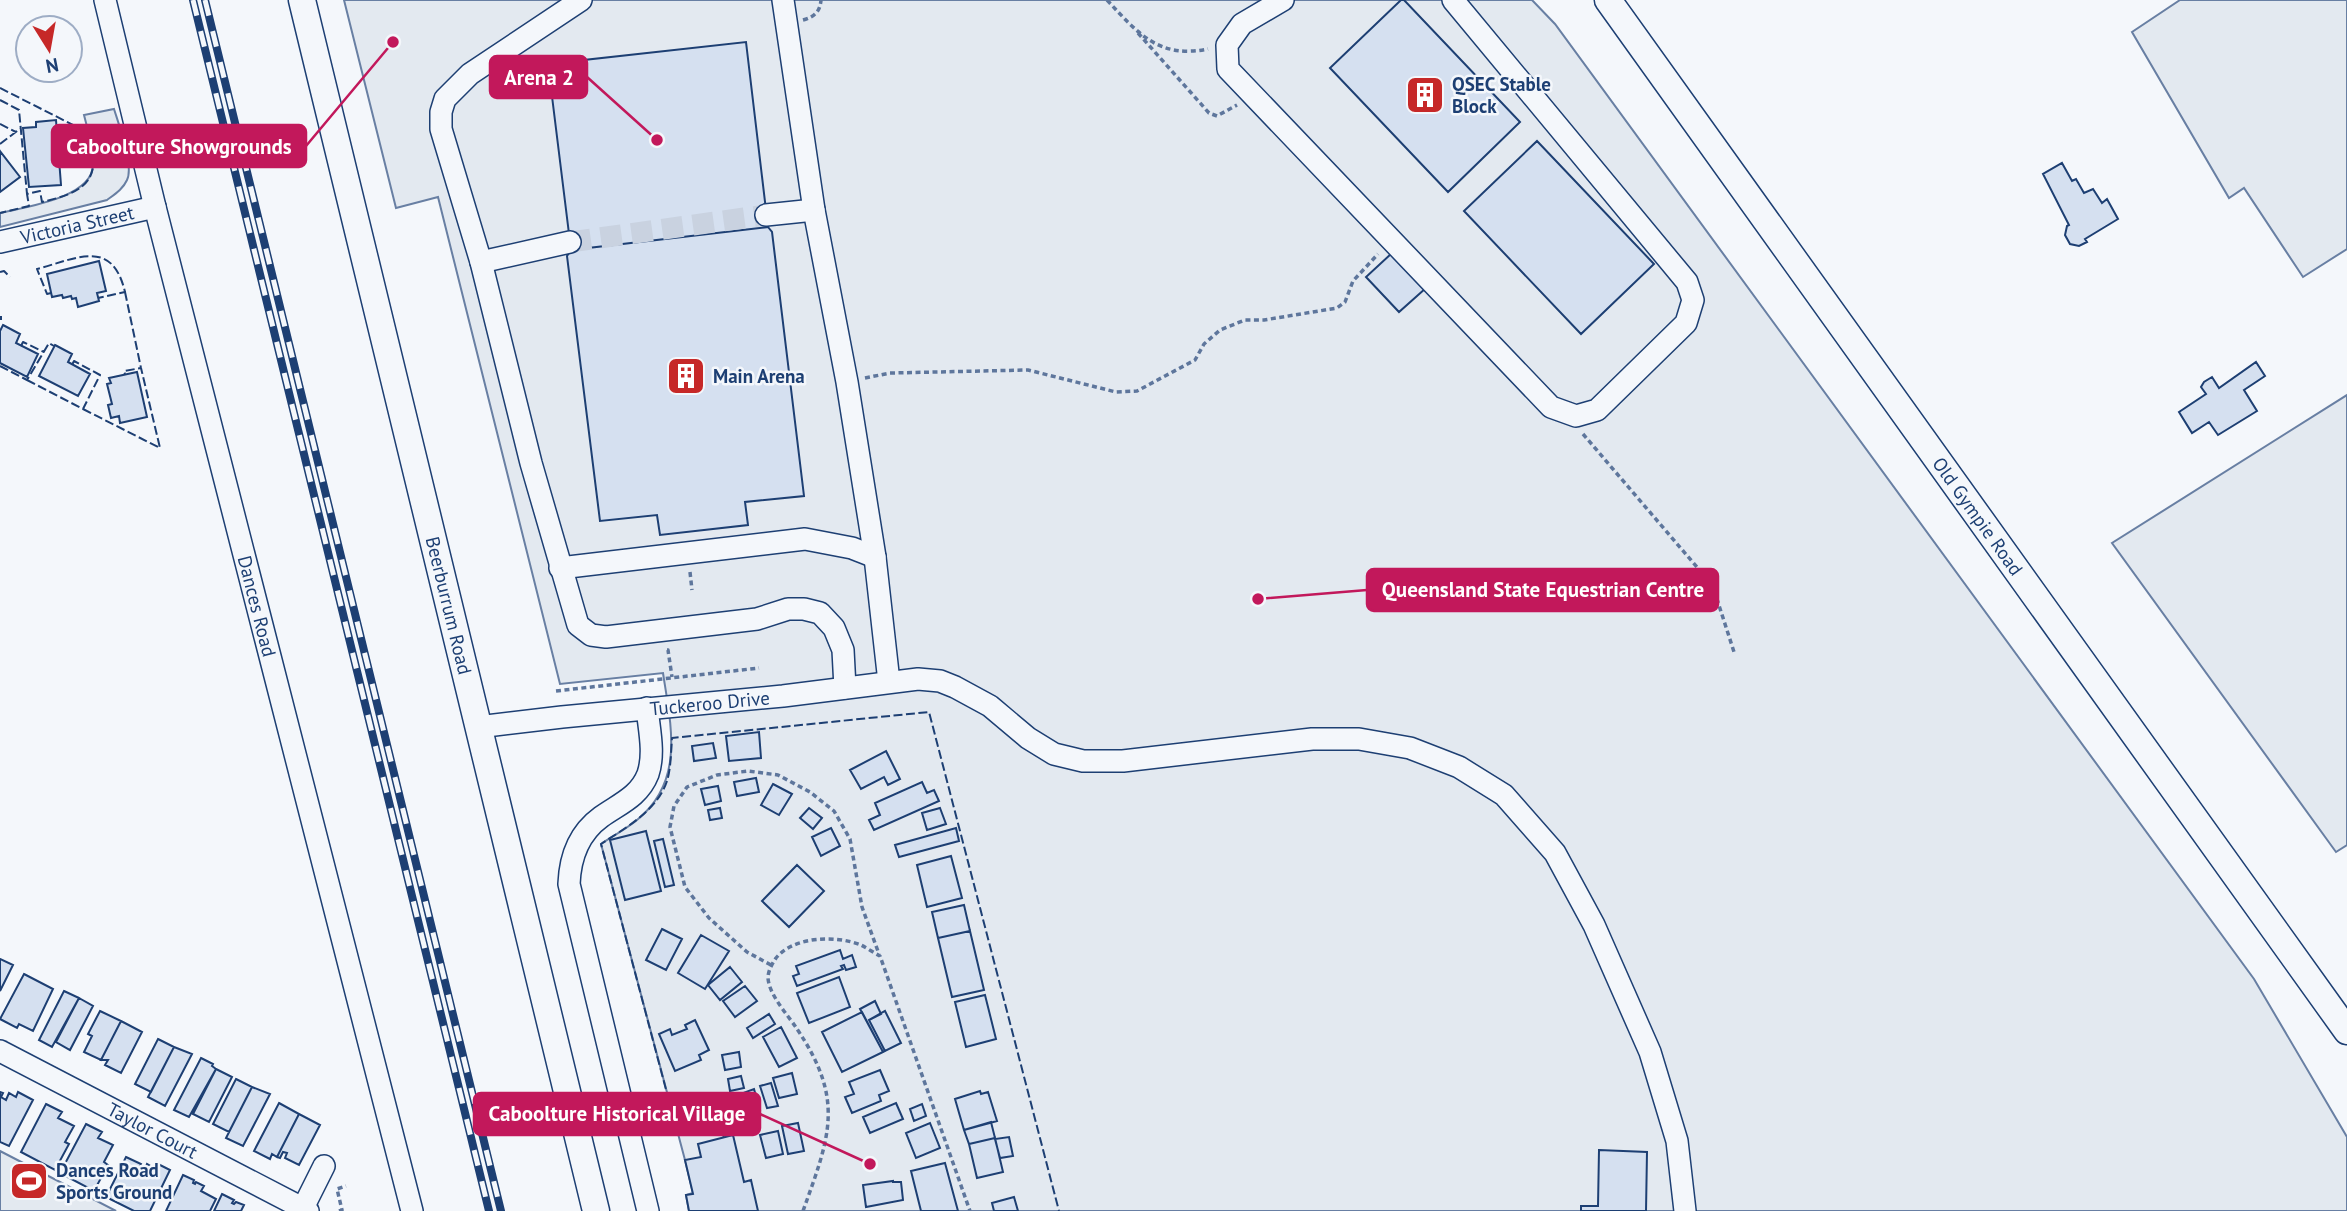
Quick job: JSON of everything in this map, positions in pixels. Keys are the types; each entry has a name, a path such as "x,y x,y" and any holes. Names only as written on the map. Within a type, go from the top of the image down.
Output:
{"main road":[{"name":"Beerburrum Road","path":"302,0 596,1211"},
{"name":"Old Gympie Road","path":"1608,0 2347,1031"}],"street":[{"name":"Dances Road","path":"105,0 155,207 412,1211"},
{"path":"581,0 470,74 445,99 441,112 441,129 481,262 531,463 578,625 591,635 606,637 757,619 788,610 804,609 820,613 834,628 843,650 845,688"},
{"path":"783,0 814,210 847,382 875,557 889,682"},
{"path":"1283,0 1242,24 1227,46 1228,69 1551,407 1576,416 1597,410 1686,323 1693,300 1687,282 1452,0"},
{"name":"Victoria Street","path":"0,242 155,207"},
{"path":"766,215 814,210"},
{"path":"481,262 570,242"},
{"path":"560,568 805,539 852,548 875,557"},
{"name":"Tuckeroo Drive","path":"478,727 783,696 918,679 940,681 990,706 1028,738 1054,754 1083,761 1123,761 1312,739 1359,739 1410,748 1459,767 1504,795 1555,853 1594,925 1650,1052 1677,1141 1685,1211"},
{"path":"647,708 651,742 648,774 635,794 602,816 583,835 575,850 569,884 648,1211"},
{"name":"Taylor Court","path":"0,1051 306,1210 324,1166"}],"path":[{"path":"786,23 812,17 818,12 821,0"},
{"path":"1107,0 1209,113 1217,116 1229,111 1251,94"},
{"path":"1138,33 1160,47 1177,52 1227,46"},
{"path":"847,382 890,373 1028,370 1116,392 1137,391 1195,360 1205,344 1220,330 1245,320 1264,320 1337,308 1345,302 1353,281 1392,240"},
{"path":"1576,416 1585,438 1702,573 1715,593 1735,655"},
{"path":"556,691 759,667"},
{"path":"771,965 747,953 709,918 685,887 670,827 674,806 687,787 717,775 748,771 778,775 810,792 834,811 850,839 862,907 970,1211"},
{"path":"803,1211 823,1159 830,1122 829,1098 822,1072 809,1045 772,990 768,977 771,965 783,950 805,941 832,940 860,945 880,956"},
{"path":"339,1211 342,1210 337,1189 346,1186"}],"shaded area":[{"path":"344,0 1532,0 1555,24 2254,979 2347,1137 2347,1211 689,1211 686,1195 693,1193 601,844 637,820 652,805 662,788 671,752 663,673 560,684 438,197 396,208"},
{"path":"2180,0 2347,0 2347,249 2303,277 2244,188 2229,198 2132,32"},
{"path":"114,109 129,165 127,180 121,189 107,200 0,227 0,213 56,199 82,186 90,176 93,165 84,115"},
{"path":"2347,395 2347,845 2336,852 2112,543"},
{"name":"Dances Road Sports Ground","path":"0,1151 116,1211 0,1211"}],"building":[{"name":"QSEC Stable Block","path":"1404,0 1520,122 1448,192 1330,68"},
{"path":"746,42 768,227 571,250 548,64"},
{"path":"56,120 61,185 29,187 23,128 36,127 36,122"},
{"name":"QSEC Stable Block","path":"1537,141 1654,264 1581,334 1464,211"},
{"path":"0,151 20,177 0,192"},
{"path":"2062,163 2072,181 2076,179 2084,193 2093,189 2102,203 2107,199 2118,219 2085,239 2087,242 2079,246 2070,244 2065,235 2069,225 2043,174"},
{"name":"Main Arena","path":"768,227 772,232 804,496 745,502 748,525 660,535 657,515 600,521 567,256 571,250"},
{"path":"1392,253 1426,288 1399,312 1366,277"},
{"path":"99,261 106,291 97,293 99,301 78,307 76,298 72,299 71,296 52,297 47,274"},
{"path":"3,325 20,334 16,343 38,354 27,377 0,363 0,331"},
{"path":"55,345 72,354 68,362 90,374 78,396 39,376"},
{"path":"2256,362 2265,376 2244,390 2257,411 2218,435 2209,422 2192,433 2179,412 2206,394 2201,387 2204,382 2212,377 2219,388"},
{"path":"137,372 147,417 120,423 119,416 111,418 108,405 112,404 107,384 111,383 109,378"},
{"path":"759,732 761,758 729,761 726,736"},
{"path":"713,743 716,758 694,761 692,746"},
{"path":"886,751 900,779 888,785 884,777 861,789 850,770"},
{"path":"756,778 759,792 737,796 734,782"},
{"path":"922,782 927,793 934,790 939,801 874,830 869,820 880,815 875,803"},
{"path":"773,784 792,794 779,815 761,805"},
{"path":"718,786 721,801 705,805 701,789"},
{"path":"720,808 722,818 710,820 708,810"},
{"path":"809,808 822,818 813,829 800,818"},
{"path":"940,808 946,824 927,830 922,813"},
{"path":"831,828 840,846 821,856 812,837"},
{"path":"956,828 959,841 899,857 895,845"},
{"path":"646,831 661,891 625,900 610,840"},
{"path":"663,839 674,885 665,887 654,841"},
{"path":"951,856 962,898 927,907 917,865"},
{"path":"797,865 824,891 789,927 762,901"},
{"path":"964,905 970,931 938,938 932,912"},
{"path":"662,929 682,939 666,970 646,960"},
{"path":"970,931 984,990 952,997 938,938"},
{"path":"701,935 729,951 705,989 678,973"},
{"path":"840,950 843,959 852,955 856,967 846,970 844,965 841,966 843,969 797,986 793,976 799,974 796,966"},
{"path":"0,959 13,965 0,991"},
{"path":"730,967 742,982 720,1000 708,985"},
{"path":"24,974 53,989 33,1031 19,1024 17,1028 0,1019"},
{"path":"839,977 850,1007 809,1023 797,993"},
{"path":"745,986 757,1001 735,1017 723,1001"},
{"path":"64,991 79,998 52,1047 39,1040"},
{"path":"985,995 996,1039 966,1047 955,1002"},
{"path":"79,998 93,1006 70,1050 56,1042"},
{"path":"875,1001 881,1014 869,1020 885,1051 883,1052 860,1009"},
{"path":"100,1011 121,1021 101,1060 84,1052 92,1036 88,1034"},
{"path":"885,1011 901,1043 885,1051 869,1020"},
{"path":"862,1012 883,1052 842,1072 822,1032"},
{"path":"769,1014 775,1024 753,1038 747,1028"},
{"path":"695,1020 709,1050 699,1055 701,1060 675,1071 659,1034 670,1029 672,1035 687,1029 685,1025"},
{"path":"121,1021 142,1032 121,1073 105,1065 108,1060 101,1060"},
{"path":"781,1027 797,1058 779,1067 763,1037"},
{"path":"158,1039 174,1047 151,1092 135,1084"},
{"path":"174,1047 192,1054 165,1106 148,1097"},
{"path":"739,1052 741,1067 725,1070 722,1055"},
{"path":"201,1058 213,1064 216,1069 189,1117 174,1110"},
{"path":"216,1069 232,1077 209,1122 193,1114"},
{"path":"880,1070 889,1091 879,1095 881,1101 852,1113 845,1097 854,1094 849,1082"},
{"path":"792,1073 797,1094 779,1098 773,1078"},
{"path":"741,1076 744,1088 730,1091 728,1079"},
{"path":"236,1079 252,1087 229,1132 213,1124"},
{"path":"771,1083 778,1106 767,1108 760,1086"},
{"path":"252,1087 270,1094 243,1146 226,1138"},
{"path":"754,1089 760,1110 749,1114 743,1093"},
{"path":"980,1091 981,1094 988,1092 997,1121 964,1130 955,1099"},
{"path":"0,1092 3,1093 1,1097 6,1100 9,1093 16,1097 18,1092 33,1100 9,1146 0,1142"},
{"path":"279,1103 299,1114 277,1157 272,1154 270,1159 254,1151"},
{"path":"896,1103 903,1119 870,1133 863,1117"},
{"path":"46,1104 62,1112 58,1118 74,1126 65,1142 69,1144 55,1170 21,1152"},
{"path":"922,1104 926,1116 914,1121 910,1109"},
{"path":"299,1114 320,1125 299,1165 285,1158 287,1153 283,1152 280,1158 277,1157"},
{"path":"991,1122 995,1138 969,1144 964,1130"},
{"path":"798,1123 804,1151 788,1154 782,1126"},
{"path":"930,1123 940,1148 916,1158 906,1133"},
{"path":"86,1124 102,1132 98,1138 113,1145 104,1162 108,1165 94,1191 60,1173"},
{"path":"778,1131 783,1154 766,1158 760,1135"},
{"path":"733,1135 744,1182 751,1180 758,1211 689,1211 686,1195 693,1194 685,1160 701,1157 698,1144"},
{"path":"1009,1137 1013,1156 1000,1158 995,1139"},
{"path":"995,1138 1003,1172 977,1178 969,1144"},
{"path":"1599,1150 1647,1152 1646,1211 1581,1211 1581,1206 1598,1206"},
{"path":"126,1157 141,1164 139,1169 144,1171 147,1164 154,1168 156,1163 170,1170 150,1211 134,1211 106,1197"},
{"path":"945,1163 958,1211 921,1211 911,1171"},
{"path":"183,1175 194,1180 193,1183 204,1186 201,1191 216,1199 210,1211 166,1211"},
{"path":"901,1182 903,1200 866,1207 863,1185"},
{"path":"222,1194 234,1200 234,1204 236,1202 244,1205 241,1211 214,1211"},
{"path":"1014,1197 1018,1211 994,1211 992,1203"}],"tunnel":[{"path":"570,242 766,215"}],"railway":[{"path":"193,0 489,1211"},
{"path":"205,0 501,1211"}],"fence":[{"path":"0,88 79,128 87,128 93,161 91,175 74,192 42,202 40,191 27,194 29,206 0,213"},
{"path":"0,100 19,110 27,194"},
{"path":"0,124 16,132"},
{"path":"0,144 21,128"},
{"path":"51,293 47,294 37,269 91,256 102,258 111,264 119,275 125,292 98,298"},
{"path":"0,272 4,271 10,277"},
{"path":"125,292 141,368"},
{"path":"21,346 23,342 44,352"},
{"path":"0,366 27,380 49,343 54,346"},
{"path":"27,380 83,409 100,375 74,361 72,365"},
{"path":"83,409 160,448 141,368 124,371 125,374"},
{"path":"724,1137 709,1120 689,1115 673,1116 601,844 639,818 656,801 667,781 672,738 929,712 1059,1211"}],"place":[{"name":"Caboolture Showgrounds","path":"393,42"},
{"name":"QSEC Stable Block","path":"1425,95"},
{"name":"Arena 2","path":"657,140"},
{"name":"Main Arena","path":"686,376"},
{"name":"Queensland State Equestrian Centre","path":"1258,599"},
{"name":"Caboolture Historical Village","path":"870,1164"},
{"name":"Dances Road Sports Ground","path":"29,1181"}]}
